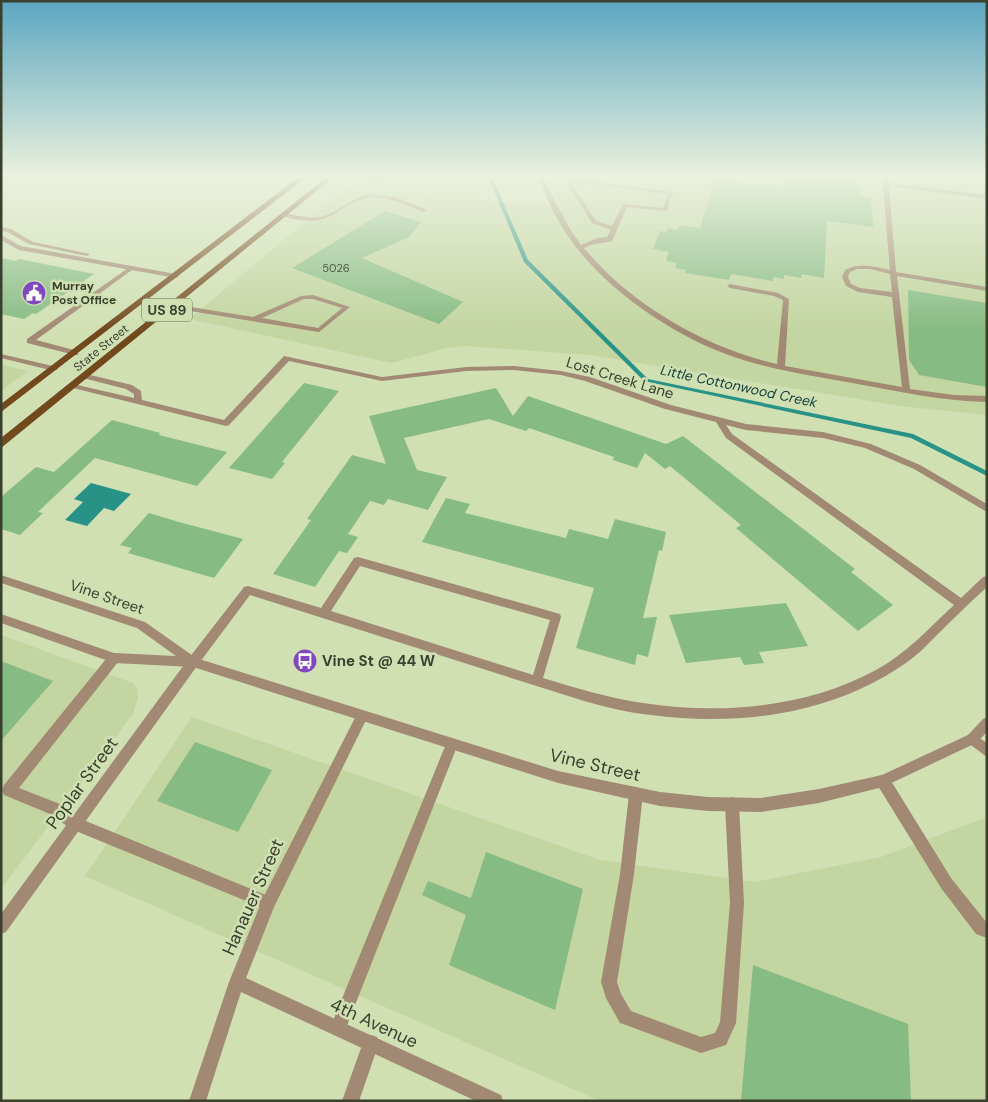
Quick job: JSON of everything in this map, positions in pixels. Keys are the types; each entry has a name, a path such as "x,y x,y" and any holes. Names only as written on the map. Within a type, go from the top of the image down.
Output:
{"main road":[{"name":"State Street","path":"1,409 239,227"},
{"name":"State Street","path":"1,444 270,227"}],"street":[{"path":"566,227 598,268 629,295 696,339 737,356 938,396 987,399"},
{"path":"580,247 611,240 614,229 610,227"},
{"path":"889,227 906,390"},
{"path":"1,230 9,230 31,243 92,255 106,262"},
{"path":"1,237 19,248 176,276"},
{"path":"75,353 30,341 133,267"},
{"path":"896,295 858,290 848,284 845,277 847,271 852,267 862,267 987,288"},
{"path":"730,286 776,294 786,299 781,366"},
{"path":"172,306 319,330 347,307 313,297 303,297 254,319"},
{"path":"1,356 54,369"},
{"name":"Lost Creek Lane","path":"73,386 226,423 287,358 382,379 396,379 466,369 514,368 539,370 587,379 668,407 720,421 758,429 824,435 868,446 917,467 987,509"},
{"path":"86,376 130,387 138,393 138,402"},
{"path":"720,421 730,436 961,604"},
{"path":"537,680 556,617 358,561 324,614 584,696 625,706 662,712 717,714 769,710 811,701 851,688 882,672 908,655 987,580"},
{"name":"Vine Street","path":"1,579 141,625 193,662"},
{"name":"Poplar Street","path":"3,923 193,662 248,590 324,614"},
{"name":"Vine Street","path":"1,618 114,658 193,662 558,777 636,794 688,802 761,805 819,796 883,781 972,739 987,723"},
{"path":"114,658 5,789 55,809 76,824 268,903"},
{"name":"Hanauer Street","path":"197,1101 237,982 268,903 362,716"},
{"path":"972,739 987,751"},
{"path":"338,1028 452,744"},
{"path":"883,781 946,883 981,929 987,931"},
{"path":"636,794 627,874 609,982 614,998 626,1017 701,1045 720,1039 728,1023 737,903 732,804"},
{"name":"4th Avenue","path":"237,982 495,1101"},
{"path":"350,1101 371,1043"}],"shaded area":[{"path":"299,227 987,227 987,415 900,406 590,355 465,346 446,348 392,363 189,319"},
{"path":"1,365 28,371 1,391"},
{"path":"1,635 133,683 137,688 138,697 133,714 1,889"},
{"path":"192,717 600,860 755,882 881,857 987,817 987,1101 600,1101 85,876"}],"water":[{"path":"91,483 131,494 114,511 104,508 87,526 65,520 83,502 74,499"}],"building":[{"path":"358,227 417,227 409,237 362,258 463,302 439,324 292,268"},
{"path":"679,227 827,227 824,278 802,274 801,278 784,275 784,279 773,277 773,281 731,274 729,280 685,273 686,270 675,268 677,263 666,261 669,252 653,249 660,231 667,232 668,228 678,230"},
{"name":"Murray Post Office","path":"1,258 16,261 19,259 94,274 36,314 33,313 24,319 1,314"},
{"path":"908,290 987,303 987,387 919,375 909,360"},
{"path":"304,383 339,391 282,462 285,463 272,479 229,468"},
{"path":"496,388 513,416 528,396 666,444 683,436 855,569 851,572 893,605 858,631 736,528 741,525 670,466 665,469 645,453 637,468 613,460 614,457 529,428 526,431 489,419 404,438 417,470 447,477 428,510 388,499 384,505 370,501 348,534 358,537 347,553 339,551 315,587 273,574 311,520 307,519 352,455 386,464 369,416"},
{"path":"112,420 160,433 159,435 227,452 197,486 95,458 38,512 43,513 20,535 1,529 1,497 36,467 54,472"},
{"path":"446,498 470,504 465,513 566,538 569,529 608,539 615,519 666,532 662,551 659,550 643,618 657,617 648,657 637,654 635,665 576,648 594,588 422,542"},
{"path":"149,513 243,539 214,578 128,553 132,548 120,545"},
{"path":"786,603 808,646 759,652 764,663 744,665 740,657 686,663 669,615"},
{"path":"1,661 53,681 1,741"},
{"path":"195,742 272,770 238,832 157,801"},
{"path":"486,852 583,889 555,1010 449,965 466,915 422,895 428,881 471,898"},
{"path":"753,965 908,1024 911,1101 741,1101"}],"waterway":[{"name":"Little Cottonwood Creek","path":"512,227 526,261 646,380 913,436 987,474"}],"place":[{"name":"Murray Post Office","path":"34,293"},
{"name":"Vine St @ 44 W","path":"305,661"}]}
